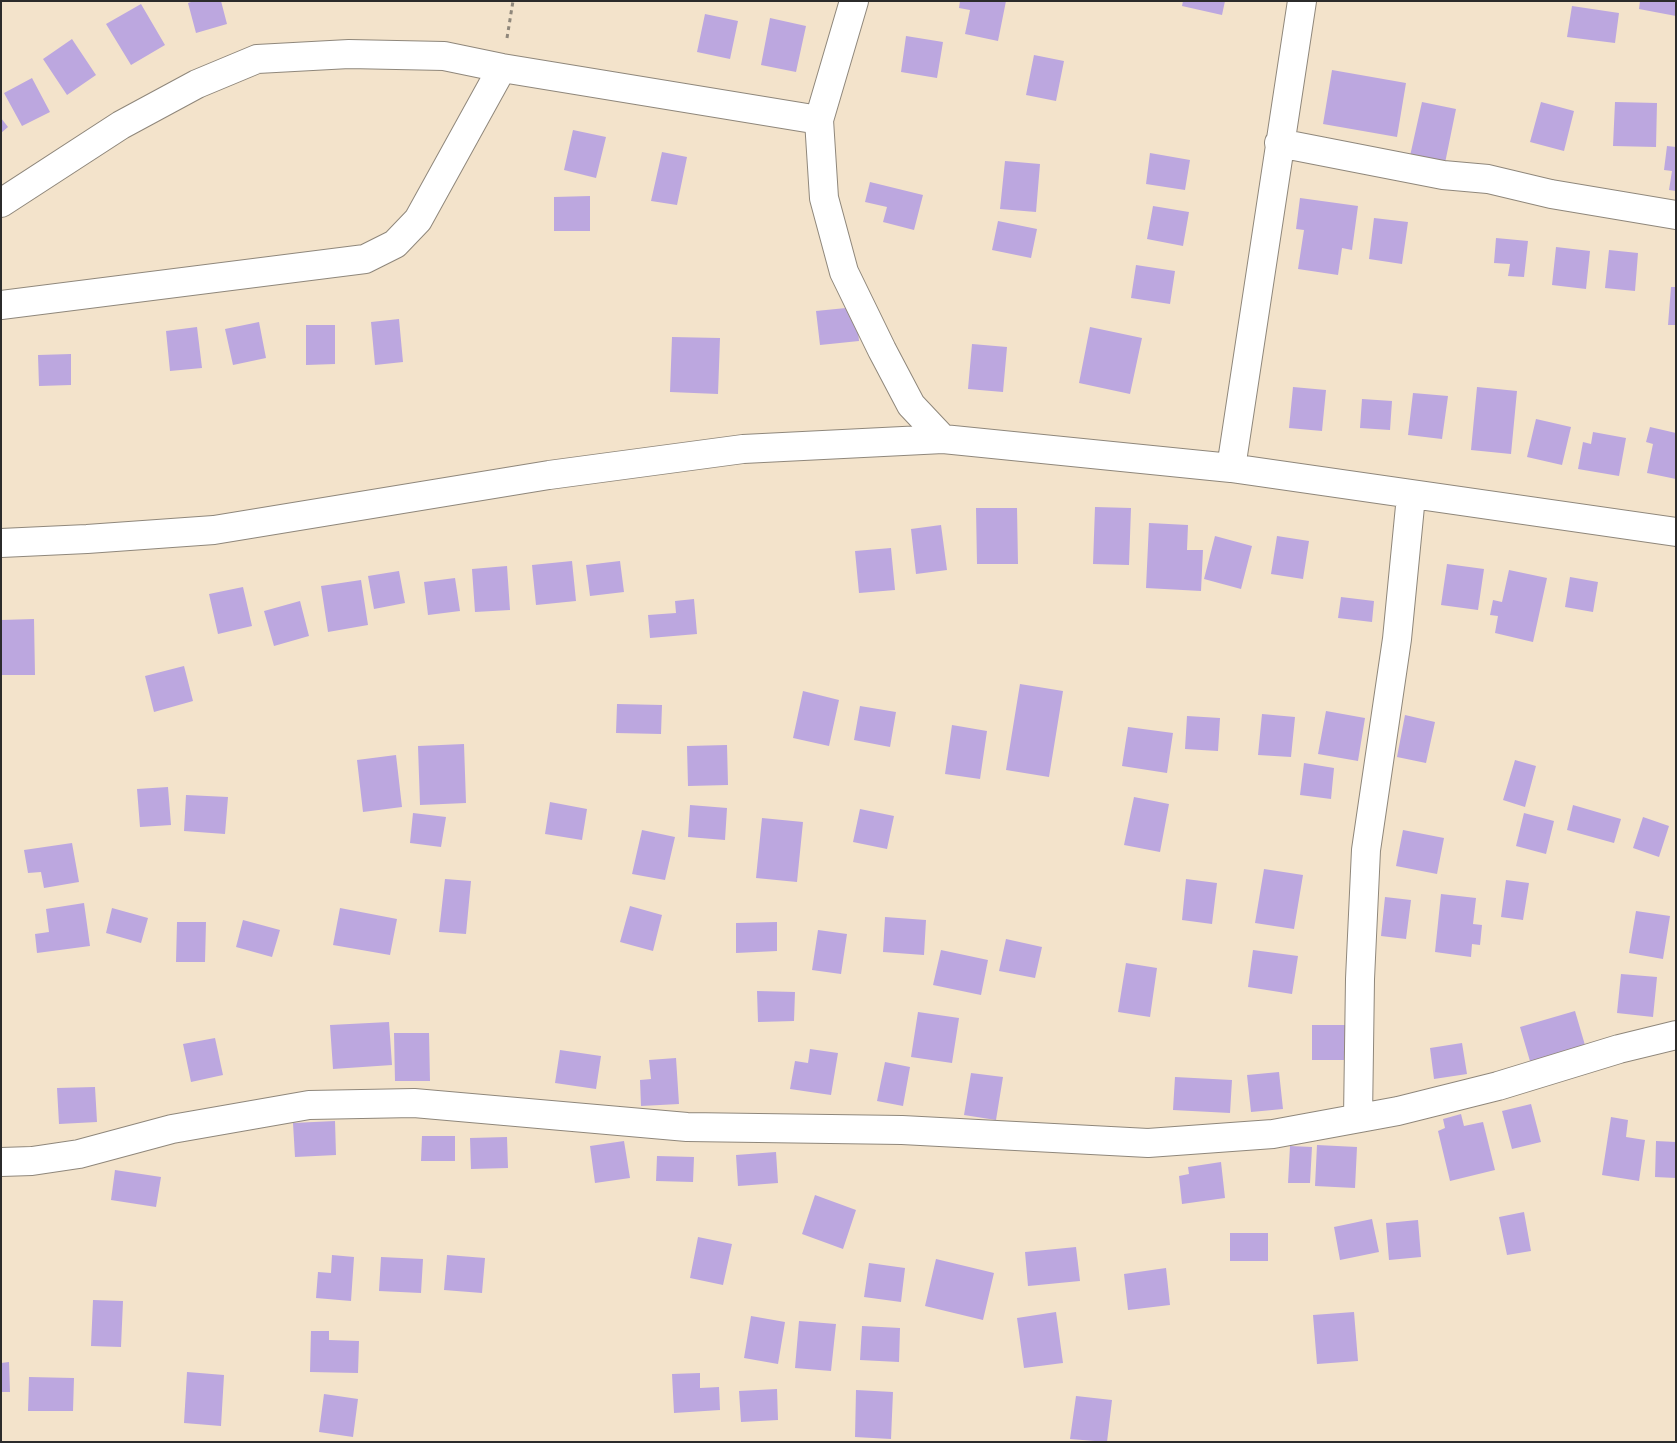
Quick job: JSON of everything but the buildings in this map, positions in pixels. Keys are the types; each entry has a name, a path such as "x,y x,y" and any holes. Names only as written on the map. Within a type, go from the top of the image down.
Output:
{"street":[{"path":"854,1 819,120 824,198 844,272 911,405 943,439"},
{"path":"1231,468 1302,1"},
{"path":"1,203 122,125 197,84 257,59 349,54 444,56 502,68 819,120"},
{"path":"1,305 365,260 395,244 418,220 502,68"},
{"path":"1279,143 1443,175 1488,178 1551,194 1676,215"},
{"path":"1,543 214,530 549,475 743,449 943,439 1231,468 1411,496 1498,505 1676,532"},
{"path":"1358,1118 1360,980 1366,850 1397,639 1411,496"},
{"path":"1,1162 32,1161 78,1154 172,1129 309,1105 414,1103 687,1127 902,1130 1148,1143 1274,1134 1398,1111 1498,1086 1619,1049 1676,1035"}],"path":[{"path":"502,68 513,1"}]}
